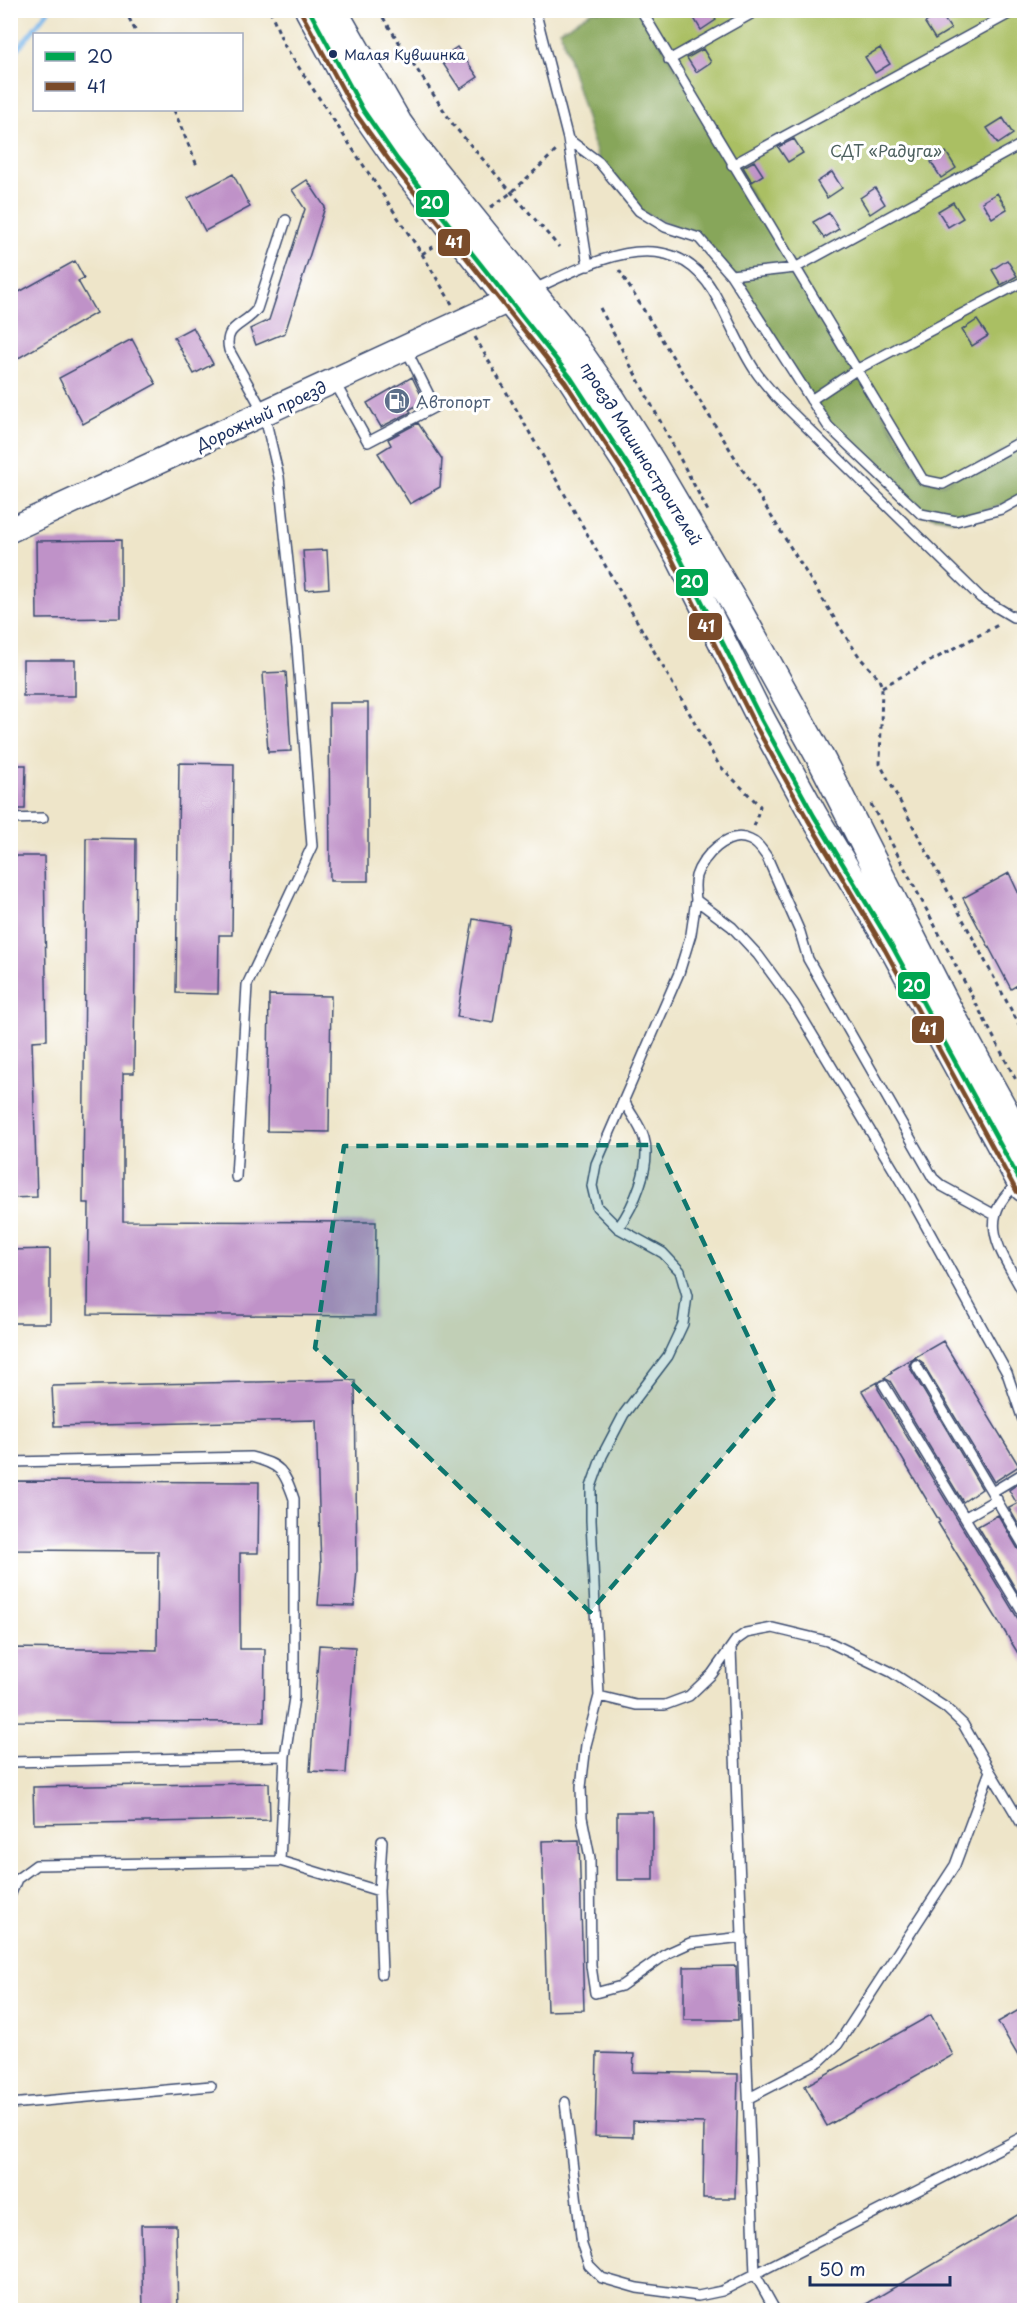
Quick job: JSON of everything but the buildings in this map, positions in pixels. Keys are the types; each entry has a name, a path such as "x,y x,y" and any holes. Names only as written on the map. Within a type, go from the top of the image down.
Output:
{"main road":[{"name":"проезд Машиностроителей","path":"309,10 363,111 397,159 521,295 571,341 611,398 737,608 822,761 948,1009 1024,1146"},
{"name":"проезд Машиностроителей","path":"333,10 398,123 521,295 637,479 768,732 814,816 892,946 1023,1184"}],"street":[{"name":"Дорожный проезд","path":"10,530 521,295"}],"lane":[{"path":"641,10 923,480 943,484 1024,440"},
{"path":"669,60 758,10"},
{"path":"732,165 1016,10"},
{"path":"539,13 568,140 588,266"},
{"path":"568,140 599,162 639,211 665,227 699,238 731,275 828,426 921,514 956,520 1002,509 1024,496"},
{"path":"731,275 795,268 1024,143"},
{"path":"237,1177 247,985 312,846 297,647 279,477 264,413 229,350 227,340 229,333 251,317 257,309 286,220"},
{"path":"521,295 588,266 639,250 664,252 685,261 698,272 711,289 756,372 776,397 981,598 1013,617 1024,618"},
{"path":"811,400 856,370 1024,281"},
{"path":"334,381 368,442 435,407 405,347"},
{"path":"10,819 43,818"},
{"path":"743,1937 690,1943 668,1953 621,1986 596,1993 591,1966 590,1858 582,1817 581,1787 586,1745 599,1696 591,1488 602,1456 624,1414 668,1356 683,1324 687,1296 680,1271 663,1253 618,1228 597,1207 592,1186 596,1164 679,973 691,934 696,900 694,888 696,876 715,848 730,839 742,837 759,846 767,857 800,932 808,959 933,1178 942,1186 995,1215"},
{"path":"696,900 732,927 758,955 794,1004 933,1238 1007,1373 1024,1423"},
{"path":"618,1228 636,1199 645,1160 645,1140 624,1100"},
{"path":"1023,1184 1009,1191 995,1215 993,1230 1000,1252 1024,1294"},
{"path":"916,1365 1024,1545"},
{"path":"884,1385 1024,1615"},
{"path":"10,1462 251,1457 271,1462 285,1475 294,1499 294,1698 285,1756 280,1861"},
{"path":"966,1517 1022,1474 1024,1470"},
{"path":"599,1696 636,1705 665,1705 688,1696 712,1674 732,1649 736,1640 746,1633 773,1628 827,1641 891,1672 945,1708 963,1724 1024,1828"},
{"path":"732,1649 755,2274 775,2310"},
{"path":"10,1762 285,1756"},
{"path":"749,2098 820,2061 838,2044 955,1866 990,1771"},
{"path":"382,1841 380,1891 382,1974"},
{"path":"10,1896 17,1879 36,1865 280,1861 380,1891"},
{"path":"10,2104 211,2086"},
{"path":"565,2102 582,2245 589,2265 602,2278 637,2288 698,2296 722,2290 755,2274 1024,2136"}],"path":[{"path":"126,10 137,33"},
{"path":"270,10 284,45 422,254 449,300"},
{"path":"378,10 454,126 559,247"},
{"path":"174,111 198,168"},
{"path":"488,210 511,193 568,140"},
{"path":"422,254 438,244"},
{"path":"612,257 846,637 878,678 882,687 880,764 1024,1034"},
{"path":"473,333 719,765 760,807 751,840"},
{"path":"882,687 1013,617"}],"highlighted area":[{"path":"658,1145 776,1396 590,1612 315,1348 344,1146"}],"green space":[{"path":"593,11 641,11 923,480 943,484 1024,440 1024,497 956,521 921,514 828,426 731,275 699,238 639,211 599,162 560,30"},
{"name":"СДТ «Радуга»","path":"641,11 1024,11 1024,440 943,484 923,480"}],"waterway":[{"name":"Малая Кувшинка","path":"10,53 17,50 49,10"}],"transit line":[{"name":"20","path":"309,10 363,110 397,159 571,378 637,479 679,556 762,721 814,816 892,946 1024,1188"},
{"name":"41","path":"302,14 356,114 391,163 565,382 631,483 672,559 755,725 885,950 1017,1192"}],"place":[{"name":"Малая Кувшинка","path":"333,54"},
{"name":"Автопорт","path":"397,401"}]}
